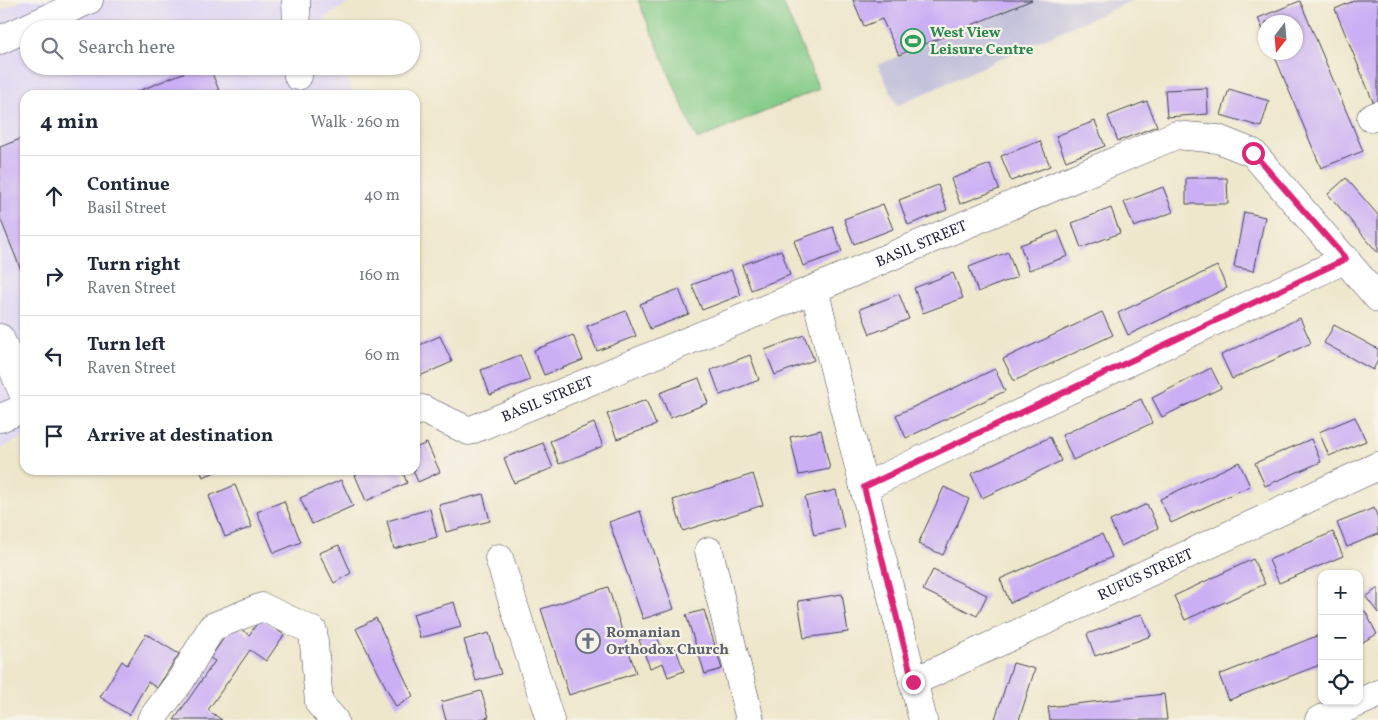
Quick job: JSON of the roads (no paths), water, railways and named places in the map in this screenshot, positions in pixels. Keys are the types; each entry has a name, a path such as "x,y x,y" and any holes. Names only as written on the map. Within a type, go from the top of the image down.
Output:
{"street":[{"path":"44,20 89,0"},
{"path":"296,0 297,20"},
{"path":"0,40 20,31"},
{"name":"BASIL STREET","path":"420,410 422,409 470,431 814,289 1176,135 1218,140 1253,153 1376,292"},
{"path":"864,487 1346,259"},
{"path":"814,289 923,720"},
{"path":"0,338 20,386"},
{"path":"0,418 20,410"},
{"name":"RUFUS STREET","path":"913,682 1378,466"},
{"path":"709,551 750,720"},
{"path":"499,558 550,720"},
{"path":"151,720 181,680 212,627 262,607 313,631 319,703 334,720"},
{"path":"1319,720 1378,694"}],"place":[{"name":"West View Leisure Centre","path":"913,41"},
{"name":"Romanian Orthodox Church","path":"588,641"}]}
